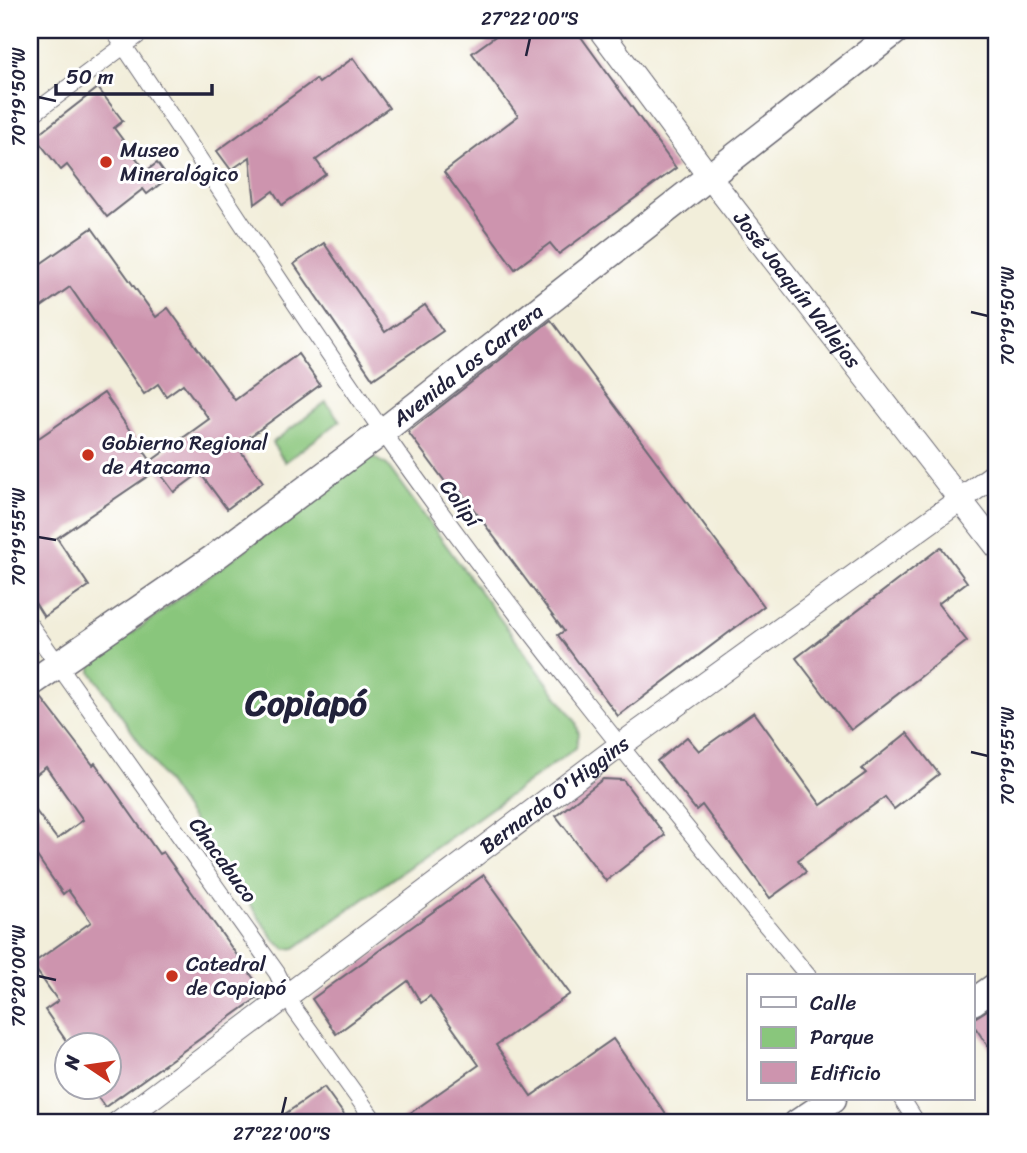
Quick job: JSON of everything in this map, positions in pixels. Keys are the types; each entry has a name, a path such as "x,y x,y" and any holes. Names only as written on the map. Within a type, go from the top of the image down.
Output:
{"main road":[{"name":"José Joaquín Vallejos","path":"600,30 708,175 997,547"},
{"name":"Avenida Los Carrera","path":"30,684 212,559 382,432 897,30"},
{"name":"Bernardo O'Higgins","path":"118,1123 618,747 997,473"},
{"path":"974,1001 997,985"},
{"path":"797,1123 832,1100"}],"street":[{"name":"Colipí","path":"113,30 382,432 489,579 618,747 806,974"},
{"path":"30,116 145,30"},
{"name":"Chacabuco","path":"30,625 277,973 295,1010 376,1123"},
{"path":"903,1100 917,1123"}],"green space":[{"path":"326,402 340,421 285,462 272,443"},
{"path":"371,456 387,465 576,722 579,734 576,748 295,948 286,949 275,941 91,672 91,664"}],"building":[{"path":"504,30 576,30 676,168 559,254 550,243 515,269 444,172 518,116 472,53"},
{"path":"353,58 389,108 316,160 326,174 282,205 273,191 255,204 250,157 231,170 217,151 316,79 319,83"},
{"path":"98,88 123,121 114,128 146,171 157,163 168,178 147,194 143,189 107,217 67,165 61,170 35,137"},
{"path":"92,228 156,317 168,308 235,400 298,354 320,385 237,446 263,482 227,509 200,473 174,492 151,461 209,419 183,384 166,396 158,384 144,394 70,287 30,315 30,271"},
{"path":"324,243 385,332 425,305 443,331 373,379 294,264"},
{"path":"551,320 764,606 618,716 558,635 564,631 457,487 452,491 408,432"},
{"name":"Gobierno Regional de Atacama","path":"104,393 157,470 57,538 89,586 44,617 30,595 30,444"},
{"path":"941,547 967,582 938,604 967,641 851,730 796,658"},
{"name":"Catedral de Copiapó","path":"40,696 93,765 95,763 159,854 163,852 264,993 122,1095 122,1030 59,1030 45,1010 58,1001 32,964 91,922 68,890 63,894 30,846 30,803 57,839 83,820 46,767 30,779 30,703"},
{"path":"754,712 821,805 866,773 862,769 907,733 939,774 894,809 885,797 798,860 806,872 770,898 702,805 696,810 657,761 687,737 699,751"},
{"path":"603,779 623,780 665,835 606,881 556,816"},
{"path":"484,875 570,994 496,1045 531,1096 613,1039 672,1123 396,1123 479,1065 430,996 421,1003 408,981 336,1034 312,999"},
{"path":"997,1004 997,1060 974,1026 974,1018"},
{"path":"324,1087 350,1123 272,1123"},
{"name":"Catedral de Copiapó","path":"100,1100 115,1100 105,1107"}],"place":[{"name":"Museo Mineralógico","path":"106,162"},
{"name":"Gobierno Regional de Atacama","path":"88,455"},
{"name":"Catedral de Copiapó","path":"172,976"}],"district":[{"name":"Copiapó","path":"306,703"}]}
